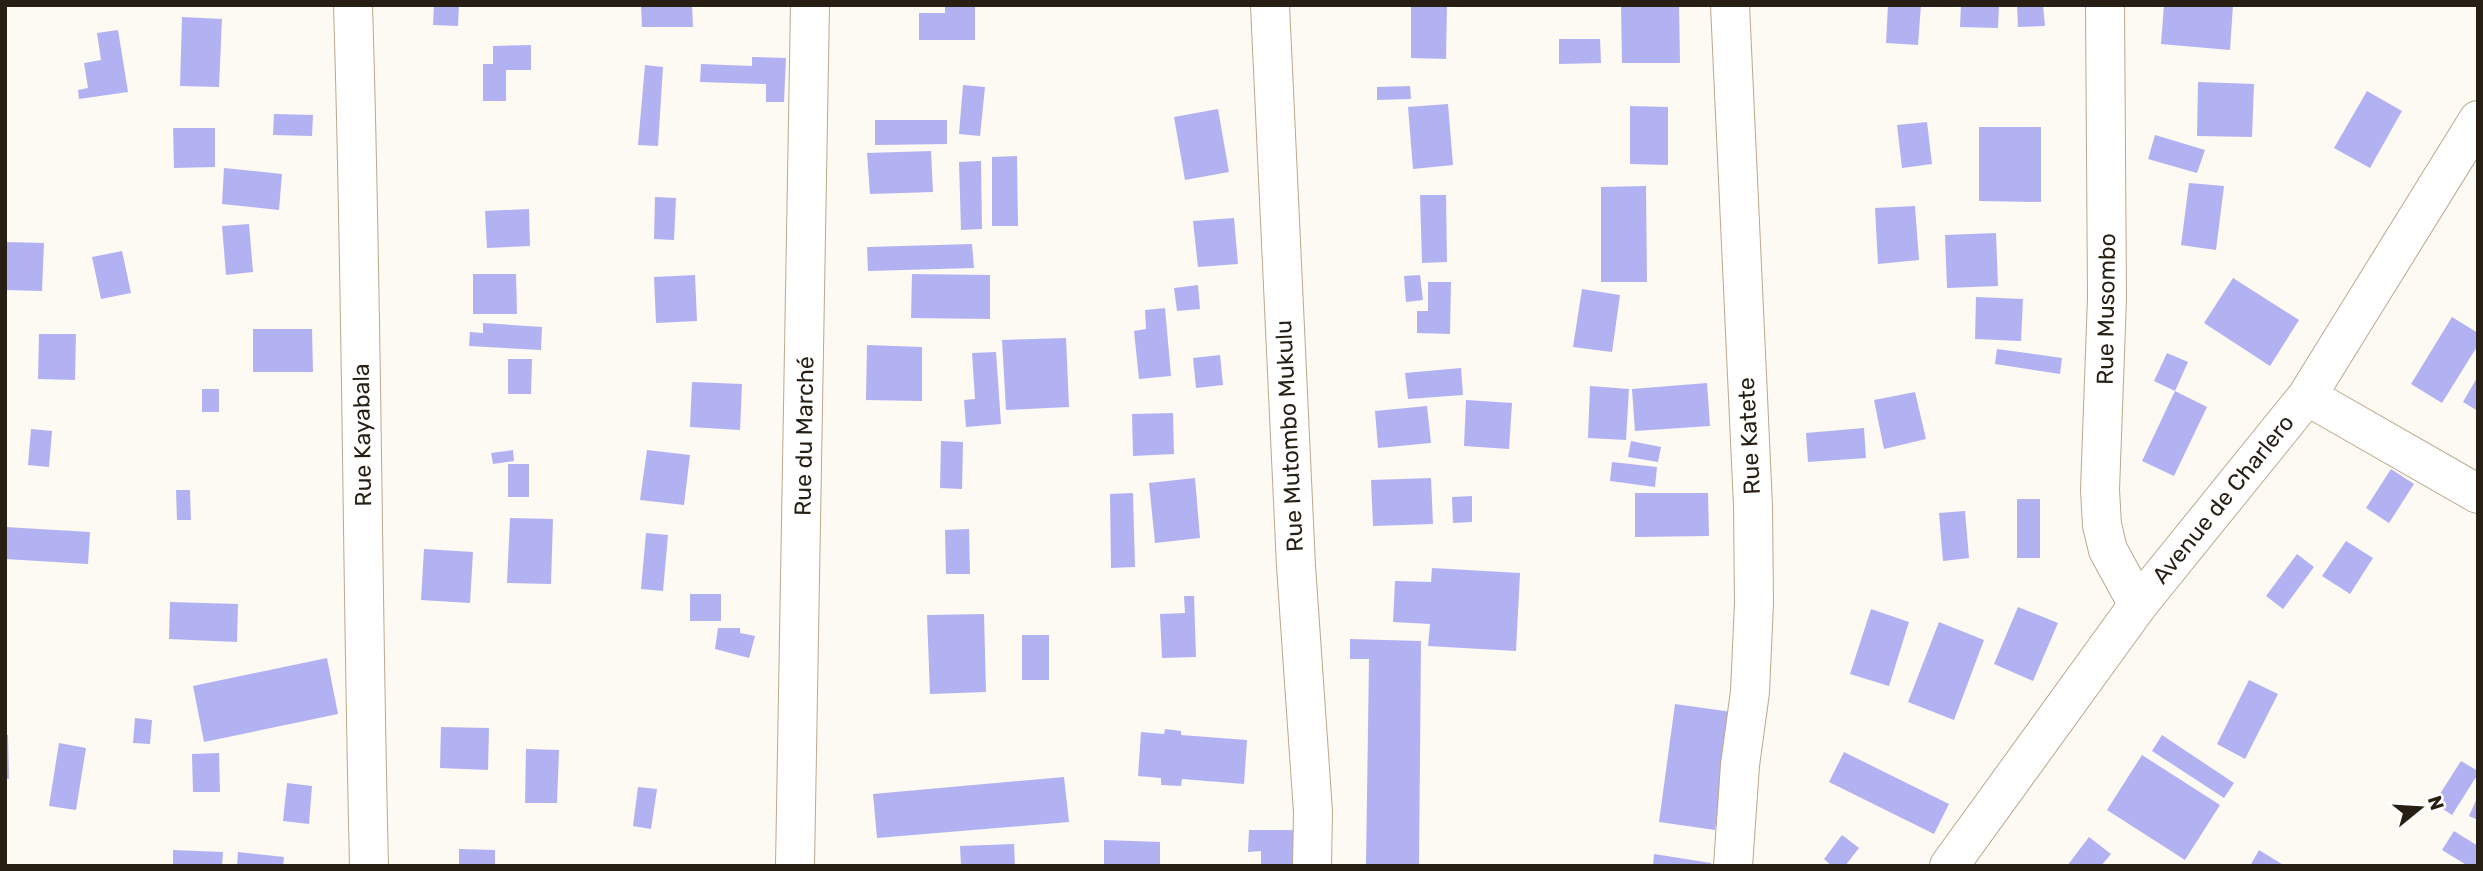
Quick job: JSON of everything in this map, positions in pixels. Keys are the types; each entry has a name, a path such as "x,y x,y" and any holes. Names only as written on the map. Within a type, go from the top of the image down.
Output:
{"street":[{"name":"Rue Kayabala","path":"353,5 359,196 369,866"},
{"name":"Rue du Marché","path":"796,866 810,5"},
{"name":"Rue Mutombo Mukulu","path":"1270,5 1296,566 1313,812 1312,866"},
{"name":"Rue Katete","path":"1730,5 1753,506 1754,603 1750,692 1740,765 1733,866"},
{"name":"Rue Musombo","path":"2105,5 2107,298 2102,525 2108,550 2138,605"},
{"path":"2478,104 2478,120"},
{"name":"Avenue de Charlero","path":"1949,866 2138,605 2307,396 2478,120"},
{"path":"2307,396 2478,494"}],"building":[{"path":"434,5 459,5 458,26 433,25"},
{"path":"641,5 692,5 693,27 642,27"},
{"path":"945,5 975,5 975,40 919,40 919,13 945,13"},
{"path":"1411,5 1447,5 1446,59 1411,58"},
{"path":"1621,5 1679,5 1680,63 1622,63"},
{"path":"1888,5 1921,5 1918,45 1886,43"},
{"path":"1961,5 1999,5 1998,28 1960,27"},
{"path":"2017,5 2043,5 2045,26 2018,27"},
{"path":"2164,5 2233,5 2230,50 2161,44"},
{"path":"182,17 222,19 219,87 180,86"},
{"path":"118,30 128,92 79,99 78,90 88,88 84,63 101,60 97,33"},
{"path":"1559,39 1600,39 1601,63 1559,64"},
{"path":"531,45 531,70 506,70 506,101 483,101 483,64 493,64 493,46"},
{"path":"752,57 786,58 784,102 766,102 766,84 700,82 701,64 752,66"},
{"path":"645,65 663,67 658,146 638,145"},
{"path":"2198,82 2254,84 2252,137 2197,136"},
{"path":"963,85 985,87 980,136 959,134"},
{"path":"1410,86 1411,99 1377,100 1377,87"},
{"path":"2367,91 2402,111 2370,168 2334,148"},
{"path":"1448,104 1453,165 1413,169 1408,107"},
{"path":"1630,106 1668,107 1668,165 1630,164"},
{"path":"1218,109 1229,172 1185,180 1174,117"},
{"path":"274,114 313,115 312,136 273,135"},
{"path":"875,120 947,120 947,144 875,145"},
{"path":"1927,122 1932,164 1902,168 1897,125"},
{"path":"1979,127 2041,127 2041,202 1979,201"},
{"path":"173,128 215,128 215,167 174,168"},
{"path":"2155,135 2205,150 2197,173 2148,159"},
{"path":"931,151 933,192 870,194 867,153"},
{"path":"1017,156 1018,226 992,226 992,157"},
{"path":"981,161 982,229 961,230 959,162"},
{"path":"224,168 282,174 279,210 222,204"},
{"path":"2189,183 2224,186 2216,250 2181,245"},
{"path":"1646,186 1647,282 1601,282 1601,187"},
{"path":"1420,195 1446,195 1447,262 1422,263"},
{"path":"655,197 676,198 674,240 654,239"},
{"path":"1915,206 1919,260 1878,264 1875,208"},
{"path":"529,209 530,246 487,248 485,211"},
{"path":"1234,218 1238,264 1198,267 1193,221"},
{"path":"249,224 253,272 226,275 222,226"},
{"path":"1996,233 1998,286 1947,288 1945,235"},
{"path":"5,242 44,243 42,291 5,290"},
{"path":"972,244 974,268 868,271 867,247"},
{"path":"122,251 131,293 101,299 92,257"},
{"path":"473,274 516,274 517,314 473,314"},
{"path":"912,274 990,275 990,319 911,318"},
{"path":"695,275 697,321 656,323 654,277"},
{"path":"1420,275 1423,300 1406,302 1404,276"},
{"path":"2233,278 2299,320 2270,366 2204,323"},
{"path":"1428,282 1451,282 1450,334 1417,333 1417,311 1428,311"},
{"path":"1198,285 1200,309 1177,311 1174,288"},
{"path":"1582,289 1620,295 1612,352 1573,347"},
{"path":"1976,297 2023,299 2021,341 1975,339"},
{"path":"1165,308 1171,376 1139,379 1134,331 1146,329 1145,310"},
{"path":"2452,317 2478,333 2478,345 2442,403 2411,384"},
{"path":"483,323 542,327 541,350 469,346 470,332 483,333"},
{"path":"253,329 312,329 313,372 253,372"},
{"path":"39,334 76,334 75,380 38,379"},
{"path":"1066,338 1069,407 1006,410 1002,340"},
{"path":"867,345 922,347 922,401 866,400"},
{"path":"1997,349 2062,358 2060,374 1995,364"},
{"path":"996,352 1001,424 966,427 964,400 975,399 972,353"},
{"path":"2167,353 2188,362 2175,391 2154,381"},
{"path":"1220,355 1223,385 1196,388 1193,358"},
{"path":"508,359 532,359 531,394 508,394"},
{"path":"1461,368 1463,395 1408,399 1405,373"},
{"path":"2478,376 2478,411 2463,402"},
{"path":"692,382 742,384 740,430 690,427"},
{"path":"1707,383 1710,426 1635,431 1632,389"},
{"path":"1590,386 1629,389 1626,440 1588,438"},
{"path":"202,389 219,389 219,412 202,412"},
{"path":"2175,391 2207,407 2174,476 2142,461"},
{"path":"1915,392 1926,439 1884,449 1874,400"},
{"path":"1466,400 1512,403 1509,449 1464,446"},
{"path":"1427,406 1431,443 1378,448 1375,411"},
{"path":"1173,413 1174,454 1133,456 1132,414"},
{"path":"1864,428 1866,458 1808,462 1806,433"},
{"path":"31,429 52,431 49,467 28,465"},
{"path":"941,441 963,442 962,489 940,488"},
{"path":"1631,441 1661,447 1658,462 1628,457"},
{"path":"513,450 514,461 493,464 491,453"},
{"path":"647,450 690,455 684,505 640,500"},
{"path":"1612,462 1657,467 1655,487 1610,481"},
{"path":"508,464 529,464 529,497 508,497"},
{"path":"2391,469 2414,484 2389,523 2366,508"},
{"path":"1195,478 1200,538 1155,543 1149,483"},
{"path":"1431,478 1433,524 1373,526 1371,480"},
{"path":"176,490 190,490 191,520 177,520"},
{"path":"1133,493 1135,567 1111,568 1110,494"},
{"path":"1635,493 1708,493 1709,536 1635,537"},
{"path":"1472,496 1472,522 1453,523 1452,497"},
{"path":"2017,499 2040,499 2040,558 2017,558"},
{"path":"1965,511 1969,558 1943,561 1939,513"},
{"path":"510,518 553,519 551,584 507,583"},
{"path":"5,527 90,532 88,564 5,559"},
{"path":"969,529 970,574 946,574 945,530"},
{"path":"646,533 668,535 663,591 641,589"},
{"path":"2346,541 2373,558 2350,594 2322,576"},
{"path":"424,549 473,552 470,603 421,600"},
{"path":"2297,554 2314,567 2283,609 2266,596"},
{"path":"1432,568 1520,573 1516,651 1428,646 1430,624 1393,622 1395,581 1431,582"},
{"path":"690,594 721,594 721,621 690,621"},
{"path":"1184,596 1194,596 1196,657 1162,658 1160,614 1185,613"},
{"path":"170,602 238,604 237,642 169,639"},
{"path":"2018,607 2058,623 2033,681 1994,664"},
{"path":"1871,609 1909,622 1889,686 1850,674"},
{"path":"984,614 986,692 930,694 927,615"},
{"path":"1939,622 1984,640 1954,720 1908,702"},
{"path":"718,628 740,628 740,633 755,636 749,658 715,649"},
{"path":"1022,635 1049,635 1049,680 1022,680"},
{"path":"1350,639 1421,641 1419,866 1366,866 1369,659 1350,659"},
{"path":"327,658 338,714 204,742 193,686"},
{"path":"2249,680 2278,694 2245,759 2217,744"},
{"path":"1675,704 1732,712 1715,830 1659,822"},
{"path":"135,718 152,720 150,744 133,743"},
{"path":"441,727 489,728 488,770 440,768"},
{"path":"1165,729 1181,731 1181,735 1247,740 1244,784 1182,779 1181,786 1161,785 1161,778 1138,776 1141,732 1164,734"},
{"path":"5,735 8,735 9,779 5,779"},
{"path":"2162,735 2234,783 2224,798 2152,751"},
{"path":"59,743 86,748 76,810 49,806"},
{"path":"526,749 559,750 557,803 525,803"},
{"path":"1844,752 1949,804 1934,834 1829,782"},
{"path":"219,753 220,792 193,792 192,754"},
{"path":"2142,755 2220,805 2185,860 2107,810"},
{"path":"2461,761 2478,771 2478,774 2452,815 2434,803"},
{"path":"1064,777 1069,822 877,838 873,794"},
{"path":"287,783 312,786 309,824 283,821"},
{"path":"638,787 657,789 651,829 633,826"},
{"path":"2478,796 2478,820 2469,816"},
{"path":"1249,830 1300,830 1300,866 1261,866 1261,851 1248,852"},
{"path":"2454,831 2478,846 2478,866 2468,866 2442,850"},
{"path":"1842,835 1859,848 1845,866 1832,866 1824,859"},
{"path":"2089,837 2111,854 2101,866 2067,866"},
{"path":"1104,840 1160,842 1160,866 1104,866"},
{"path":"1014,844 1015,866 961,866 960,846"},
{"path":"459,849 495,850 495,866 459,866"},
{"path":"173,850 223,852 222,866 173,866"},
{"path":"2259,850 2285,866 2250,866"},
{"path":"238,852 284,857 283,866 237,866"},
{"path":"1654,854 1711,863 1711,866 1653,866"}]}
